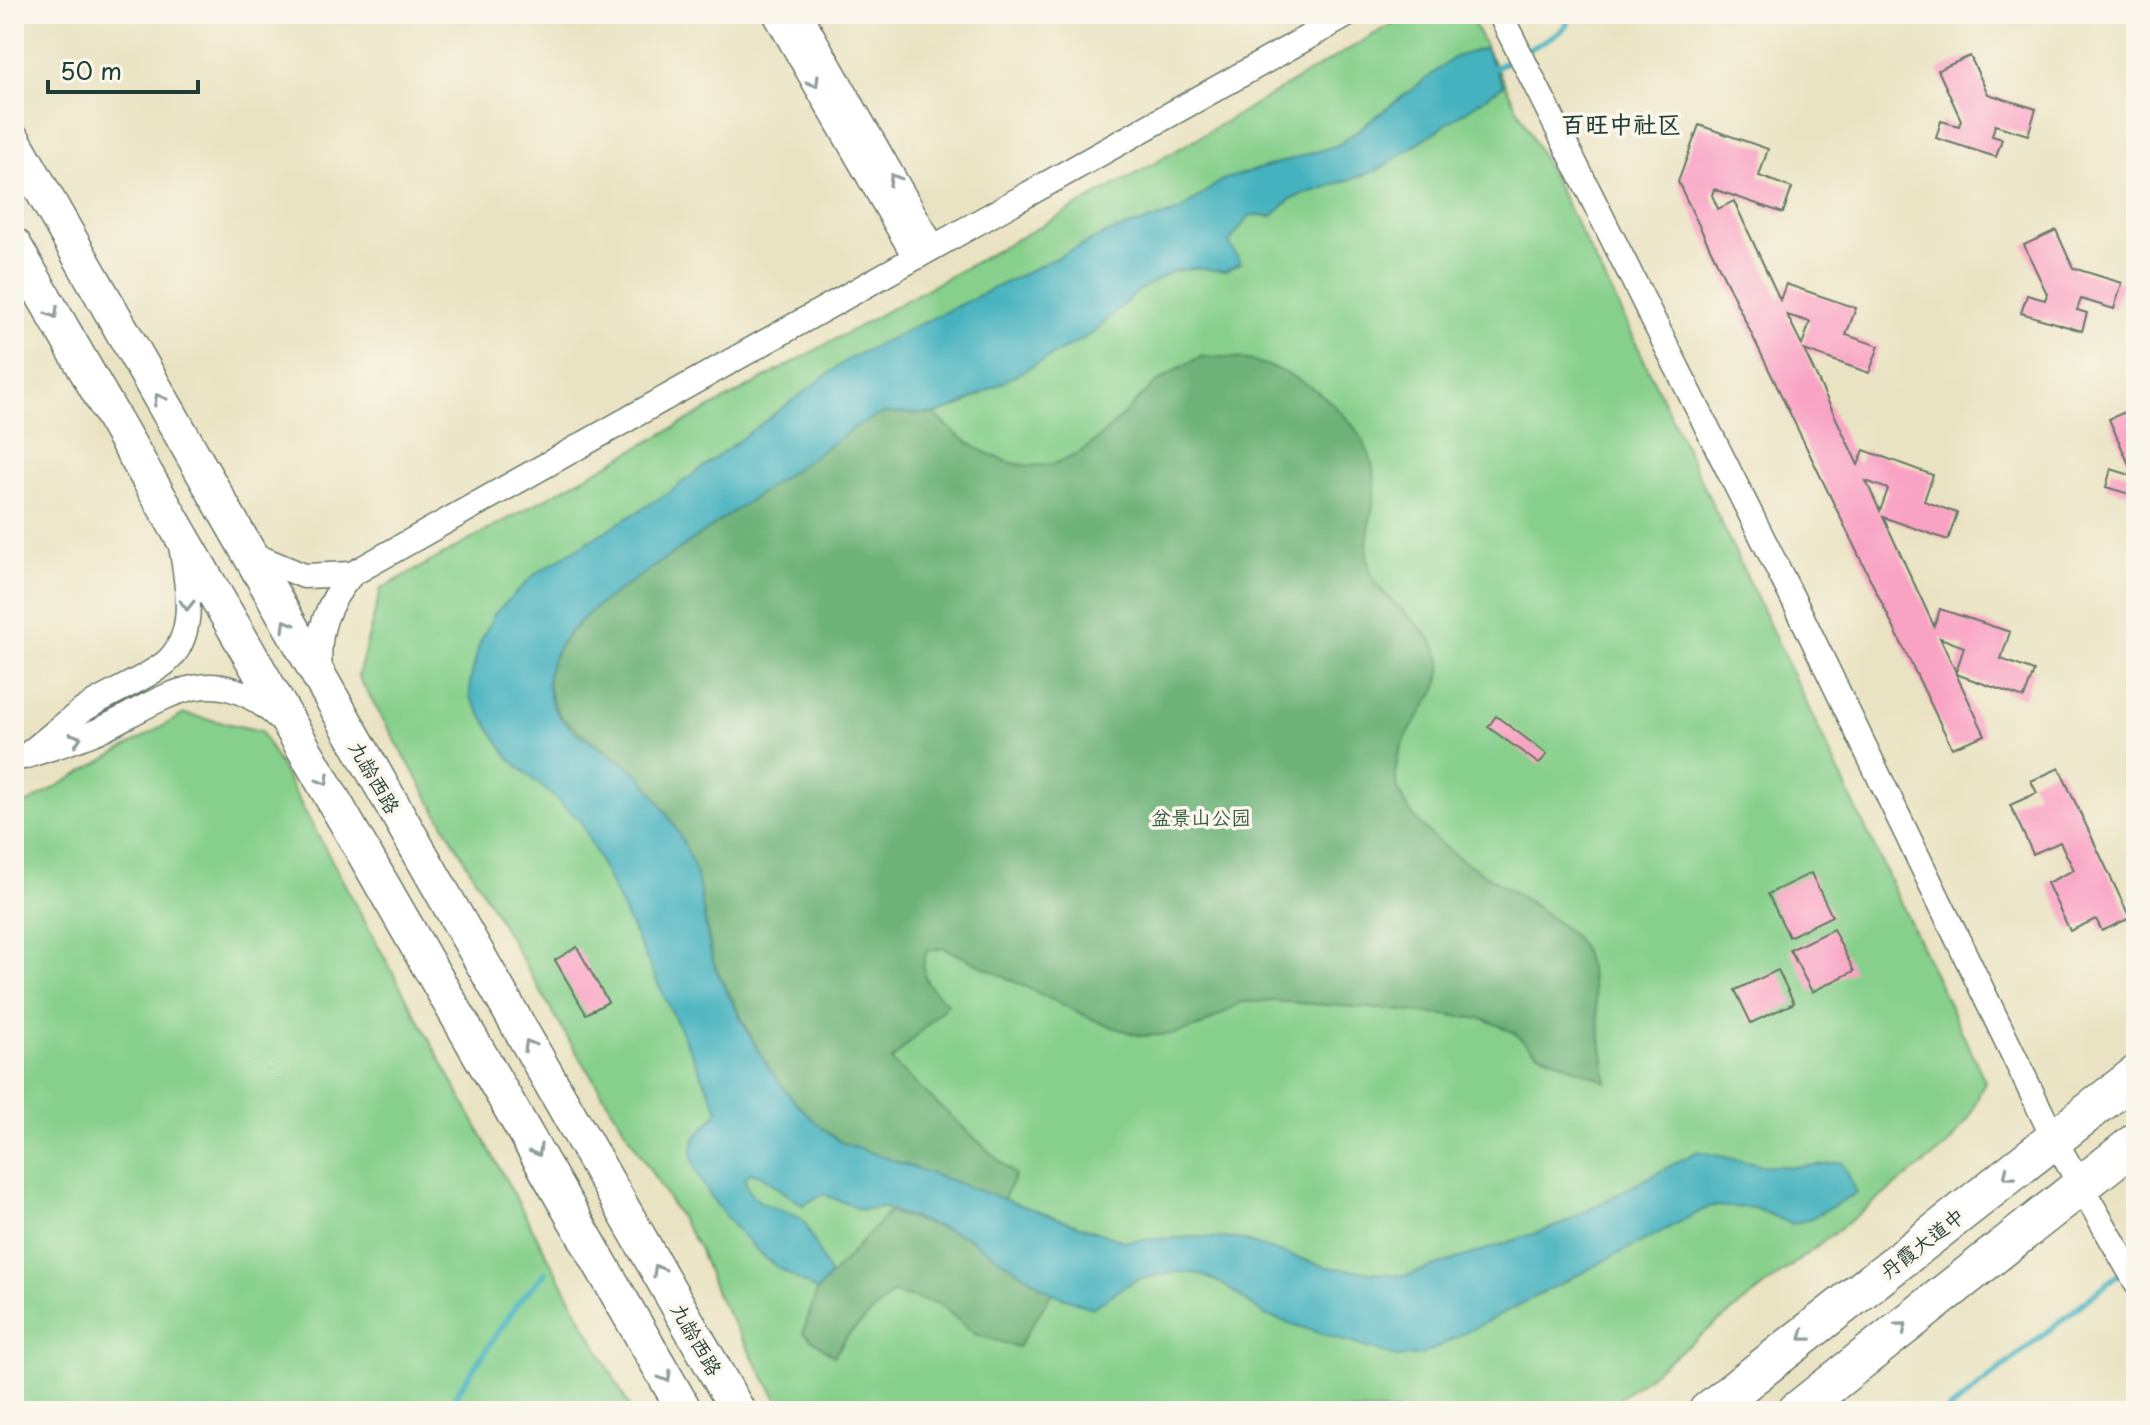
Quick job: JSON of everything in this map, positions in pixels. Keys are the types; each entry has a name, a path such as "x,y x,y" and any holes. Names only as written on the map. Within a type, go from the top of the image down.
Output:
{"main road":[{"name":"九龄西路","path":"14,141 738,1411"},
{"path":"14,245 685,1411"},
{"name":"丹霞大道中","path":"1708,1411 2136,1075"},
{"path":"1797,1411 2136,1142"}],"street":[{"path":"775,14 924,252"},
{"path":"800,14 924,252"},
{"path":"322,686 318,658 322,627 337,592 352,574 1349,14"},
{"path":"1500,14 1799,611 2054,1139 2136,1282"},
{"path":"19,760 83,710 167,662 180,640 188,617 188,585 177,528"},
{"path":"245,550 267,563 304,576 352,574"},
{"path":"19,760 95,732 186,687 215,683 246,693 263,703 301,739"}],"green space":[{"name":"盆景山公园","path":"1409,14 1469,14 1619,307 1985,1081 1969,1118 1947,1146 1603,1411 784,1411 717,1295 699,1248 567,1037 358,676 381,589 1141,171"},
{"path":"1202,356 1249,360 1297,379 1335,406 1363,442 1372,462 1375,484 1367,540 1371,573 1387,596 1430,638 1441,663 1433,695 1403,744 1397,763 1396,782 1404,802 1434,838 1471,866 1531,903 1563,927 1581,946 1590,972 1607,1082 1536,1052 1513,1032 1484,1019 1393,1010 1273,1001 1242,1002 1201,1026 1174,1034 1141,1036 1103,1024 944,948 927,951 924,975 948,1004 891,1061 1015,1175 1003,1201 841,1142 817,1125 772,1077 713,962 707,927 661,807 647,784 561,717 552,700 549,670 562,643 597,606 860,424 884,413 935,414 986,453 1028,466 1049,465 1084,450 1158,382"},
{"path":"184,714 261,731 632,1411 14,1411 14,811"},
{"path":"889,1212 965,1236 1052,1293 1018,1347 975,1334 939,1304 893,1293 848,1335 834,1356 803,1333 817,1291"}],"water":[{"path":"1485,48 1503,86 1378,170 1291,199 1272,216 1250,215 1229,243 1241,263 1225,271 1194,268 1171,272 1137,292 1092,334 961,405 935,414 884,413 860,424 597,606 559,646 549,670 550,698 567,725 638,774 662,806 691,860 715,967 744,1025 766,1063 792,1098 841,1142 1123,1241 1196,1237 1239,1239 1327,1267 1405,1276 1560,1225 1698,1151 1760,1165 1798,1167 1842,1162 1857,1193 1809,1219 1792,1224 1754,1208 1711,1206 1422,1355 1396,1357 1265,1315 1221,1283 1199,1274 1177,1272 1135,1280 1092,1308 1052,1293 965,1236 881,1207 862,1210 823,1194 803,1205 760,1175 751,1173 745,1178 753,1196 795,1215 805,1223 831,1275 817,1291 774,1265 750,1244 722,1212 700,1179 694,1163 693,1143 718,1109 580,820 509,758 470,697 470,682 479,645 494,614 535,574 668,493 848,359 1107,233 1180,211 1222,180 1338,145 1455,57"}],"building":[{"path":"1970,56 1988,94 2036,109 2028,135 1995,125 1992,136 2002,139 1996,157 1936,138 1941,121 1959,126 1961,120 1938,70"},
{"path":"1699,125 1768,149 1759,176 1792,188 1783,213 1714,189 1712,195 1718,209 1734,201 1780,300 1786,284 1856,308 1846,335 1879,346 1869,373 1804,350 1858,465 1864,450 1933,475 1924,501 1957,513 1948,540 1883,517 1934,626 1940,609 2010,632 2001,659 2034,671 2024,698 1956,674 1985,735 1952,748 1678,182","holes":["1787,315 1810,322 1802,345","1866,481 1888,489 1880,511","1940,638 1964,647 1956,672"]},
{"path":"2056,230 2073,268 2122,283 2114,309 2081,299 2077,310 2087,313 2082,331 2021,313 2027,295 2045,300 2047,294 2024,245"},
{"path":"2136,407 2136,496 2106,487 2111,469 2130,475 2131,469 2109,419"},
{"path":"1496,716 1547,754 1539,764 1488,727"},
{"path":"2059,768 2130,918 2102,931 2096,919 2070,931 2047,883 2074,870 2060,842 2033,854 2010,805 2037,793 2031,781"},
{"path":"1811,873 1832,916 1789,937 1768,894"},
{"path":"1833,929 1854,971 1812,992 1790,950"},
{"path":"577,947 608,1002 586,1014 555,960"},
{"path":"1778,970 1794,1003 1751,1023 1735,990"}],"waterway":[{"path":"1524,52 1560,32 1575,14"},
{"path":"1489,71 1514,57"},
{"path":"1948,1411 2124,1270"},
{"path":"445,1411 517,1304 545,1273"}],"district":[{"name":"百旺中社区","path":"1621,123"}]}
